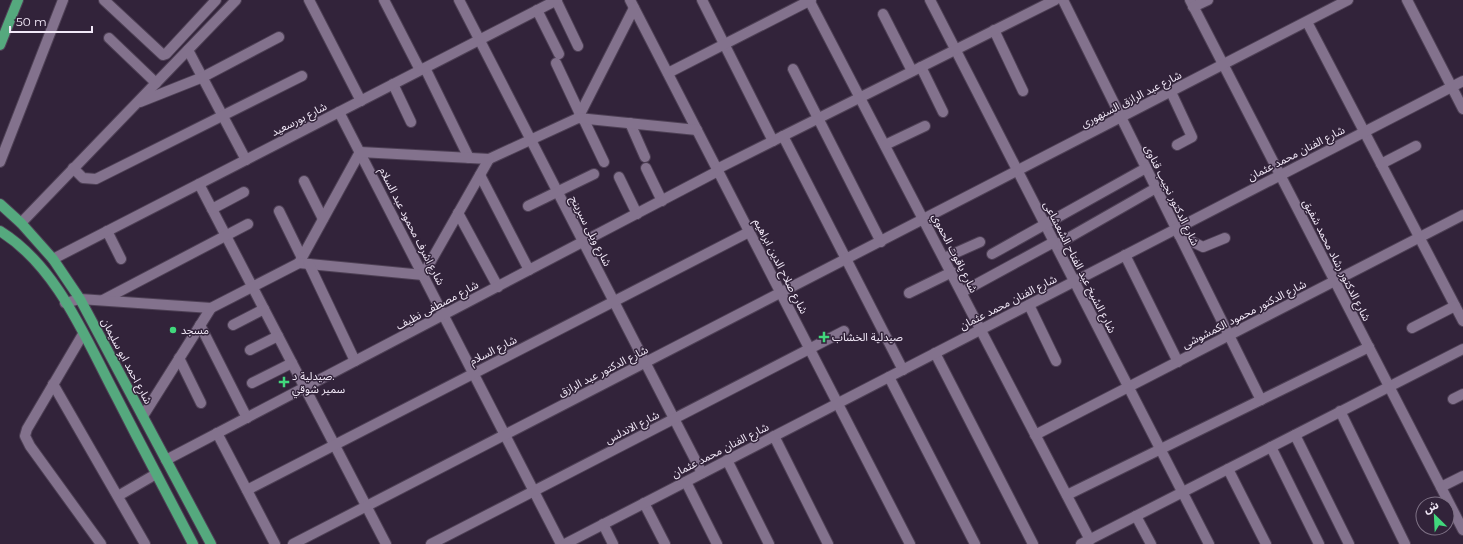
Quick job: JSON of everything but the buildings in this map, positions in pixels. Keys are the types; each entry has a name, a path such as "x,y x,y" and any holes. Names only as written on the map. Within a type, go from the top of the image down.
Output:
{"main road":[{"path":"0,45 18,0"},
{"name":"شارع احمد ابو سليمان","path":"0,204 21,223 53,259 80,299 211,544"},
{"path":"0,231 17,242 48,276 65,302 193,544"}],"street":[{"path":"0,162 63,0"},
{"path":"104,0 162,55 166,54 216,0"},
{"path":"21,223 236,0"},
{"path":"309,0 361,101"},
{"name":"شارع ويلى سبرينج","path":"458,0 702,473"},
{"path":"556,0 578,46"},
{"name":"شارع بورسعيد","path":"53,259 556,0"},
{"path":"702,0 773,141"},
{"path":"668,73 810,0"},
{"name":"شارع ياقوت الحموي","path":"810,0 1090,541"},
{"name":"شارع الشيخ عبد الفتاح الشعشاعى","path":"930,0 1209,544"},
{"name":"شارع مصطفى نظيف","path":"166,460 662,201 773,141 1055,0"},
{"name":"شارع الدكتور نجيب قناوى","path":"1063,0 1261,400"},
{"path":"1192,4 1208,0"},
{"name":"شارع عبد الرازق السنهورى","path":"924,220 1348,0"},
{"path":"1407,0 1463,109"},
{"path":"389,2 469,158"},
{"path":"580,117 632,4"},
{"name":"شارع صلاح الدين ابراهيم","path":"632,4 910,544"},
{"name":"شارع الدكتور رشاد محمد شفيق","path":"1192,4 1463,530"},
{"path":"537,10 580,117 604,162"},
{"path":"883,14 943,112"},
{"path":"1307,22 1463,321"},
{"path":"994,30 1024,91"},
{"path":"136,103 203,77 280,37"},
{"path":"109,38 156,83"},
{"path":"188,50 246,160"},
{"path":"793,69 881,242"},
{"path":"73,168 83,178 96,179 302,76"},
{"name":"شارع الفنان محمد عثمان","path":"565,544 1125,255 1178,232 1280,175 1463,81"},
{"path":"393,84 411,122"},
{"path":"1171,92 1192,137 1177,145"},
{"name":"شارع اشرف محمود عبد السلام","path":"339,112 561,544"},
{"path":"304,262 323,219 360,152 489,159 580,117 697,130"},
{"path":"630,123 645,157"},
{"path":"885,146 925,126"},
{"path":"783,136 903,370"},
{"path":"1381,164 1416,146"},
{"path":"143,416 211,308 252,287 304,262 423,275 489,159"},
{"path":"646,168 662,201"},
{"path":"992,254 1146,168"},
{"path":"528,206 594,174"},
{"path":"480,175 529,270"},
{"path":"619,177 636,214"},
{"path":"304,181 323,219"},
{"path":"199,184 386,544"},
{"path":"962,292 1055,244 1156,188"},
{"path":"212,209 244,192"},
{"path":"279,211 355,361"},
{"path":"458,213 498,287"},
{"name":"شارع الدكتور محمود الكمشوشى","path":"1035,435 1463,215"},
{"name":"شارع الدكتور عبد الرازق","path":"293,544 924,220"},
{"path":"103,300 248,224"},
{"path":"107,232 120,259"},
{"name":"شارع السلام","path":"247,490 749,232"},
{"path":"1178,232 1203,247 1225,238"},
{"path":"944,258 980,242"},
{"path":"1125,255 1178,362"},
{"path":"910,293 952,272"},
{"path":"65,302 80,299 211,308"},
{"path":"1029,305 1056,361"},
{"path":"1412,328 1455,306"},
{"path":"233,325 264,309"},
{"path":"200,325 247,418"},
{"name":"شارع الاندلس","path":"431,544 844,331"},
{"path":"83,334 26,433 26,440 100,544"},
{"path":"250,350 278,336"},
{"path":"1067,495 1369,347"},
{"path":"1090,541 1182,492 1463,349"},
{"path":"935,353 1033,544"},
{"path":"179,358 201,403"},
{"path":"252,383 292,363"},
{"path":"888,377 975,544"},
{"path":"53,384 145,544"},
{"path":"1453,399 1463,394"},
{"path":"1340,411 1406,544"},
{"path":"217,433 275,544"},
{"path":"1294,435 1349,544"},
{"path":"774,436 828,544"},
{"path":"1271,447 1319,544"},
{"path":"727,460 769,544"},
{"path":"1228,469 1266,544"},
{"path":"118,496 156,474"},
{"path":"1441,487 1463,476"},
{"path":"686,482 717,544"},
{"path":"644,503 665,544"},
{"path":"1136,516 1151,544"},
{"path":"603,524 613,544"}],"place":[{"name":"مسجد","path":"173,330"},
{"name":"صيدلية الخشاب","path":"824,337"},
{"name":"صيدلية د. سمير شوقي","path":"284,382"}]}
